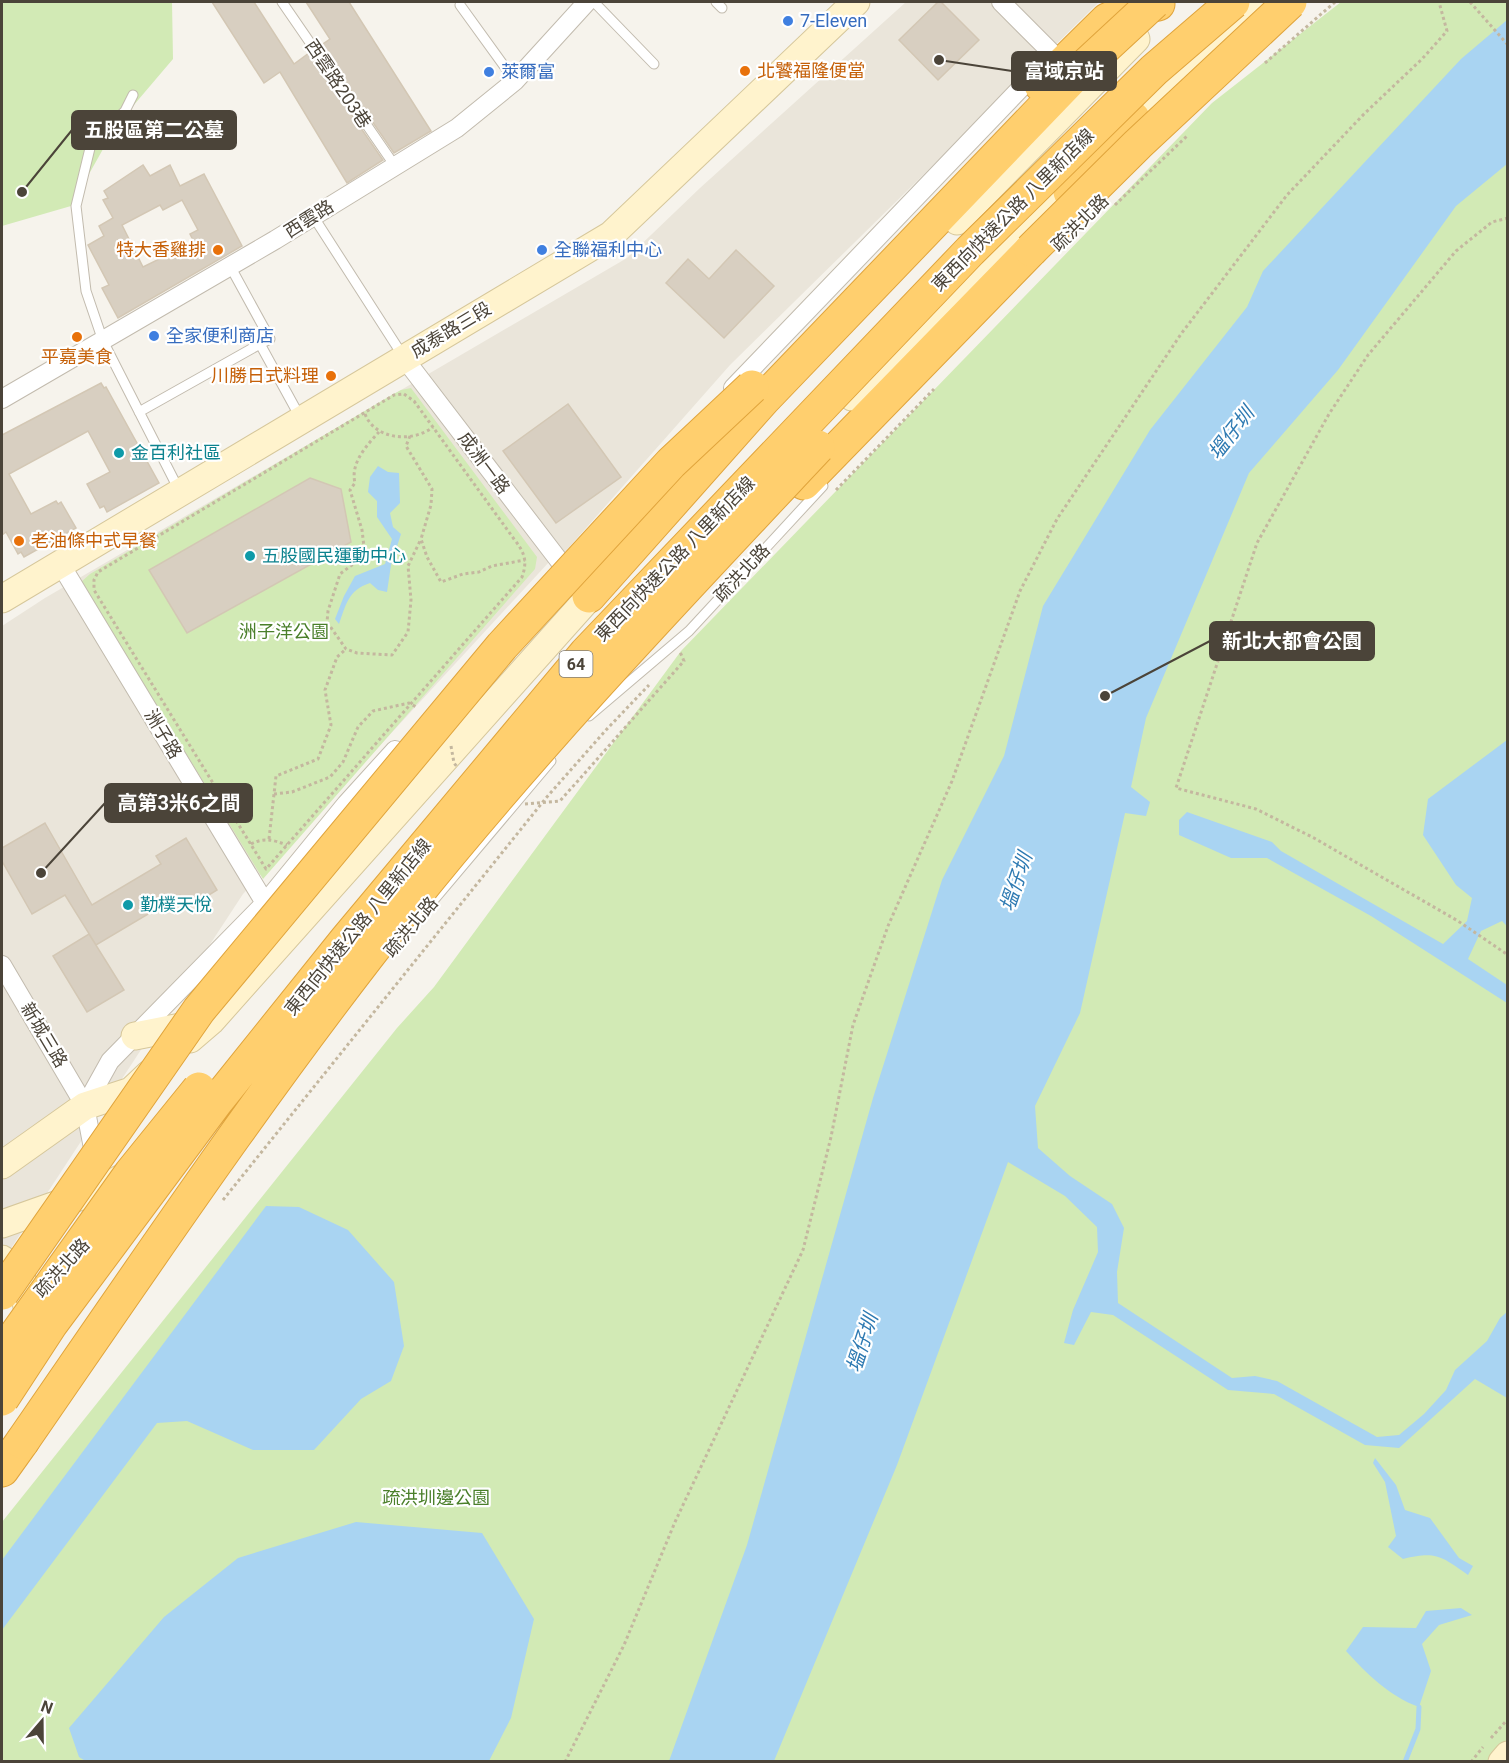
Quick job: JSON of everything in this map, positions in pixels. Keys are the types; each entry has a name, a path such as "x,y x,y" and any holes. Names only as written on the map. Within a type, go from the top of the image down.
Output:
{"highway":[{"path":"589,596 1064,65 1154,2"},
{"path":"14,1300 199,1010 502,646 671,464 752,387 1062,63 1107,20 1131,9 1166,2"},
{"name":"東西向快速公路 八里新店線","path":"2,1354 131,1173 334,923 580,632 808,393 1198,2"},
{"name":"東西向快速公路 八里新店線","path":"2,1399 51,1324 216,1102 346,940 586,653 970,251 1154,70 1233,2"},
{"path":"595,673 633,653 661,633 857,427 1031,250 1137,144 1290,2"},
{"path":"2,1470 242,1122 407,906 585,696 818,447 1079,183 1133,118"}],"street":[{"name":"西雲路","path":"2,399 314,216 457,128 515,81 587,2"},
{"name":"成泰路三段","path":"2,599 611,235 856,2"},
{"path":"1001,2 1064,65"},
{"path":"85,1106 110,1061 264,903 346,804 564,567 1064,65 1116,2"},
{"path":"2,1165 85,1106 130,1091 211,1021 589,596 1173,2"},
{"name":"疏洪北路","path":"101,1189 206,1131 573,695 770,478 1253,2"},
{"name":"成洲一路","path":"404,358 564,567"},
{"name":"洲子路","path":"61,565 264,903"},
{"name":"新城三路","path":"3,971 85,1106"},
{"path":"135,1036 211,1021"},
{"name":"疏洪北路","path":"2,1338 14,1300 95,1232 101,1189 85,1106"},
{"path":"2,1224 101,1189"},
{"path":"2,1258 21,1274 14,1300"},
{"path":"1502,1761 1508,1755"}],"lane":[{"name":"西雲路203巷","path":"282,2 395,166"},
{"path":"594,2 654,64"},
{"path":"1195,104 1242,37 1283,2"},
{"path":"460,5 515,81"},
{"path":"133,95 125,111 91,144 76,206 86,291 103,341 180,492"},
{"path":"314,216 404,358"},
{"path":"139,412 270,339 230,266"},
{"path":"260,344 302,420"},
{"name":"疏洪北路","path":"579,727 688,631 830,478"},
{"name":"疏洪北路","path":"402,938 556,755"},
{"name":"疏洪北路","path":"206,1131 325,1030"}],"path":[{"path":"1263,65 1335,2"},
{"path":"565,1761 624,1645 675,1522 803,1250 831,1137 853,1025 888,926 952,781 1020,591 1058,519 1202,306 1287,195 1447,31 1439,2"},
{"path":"1470,2 1508,45"},
{"path":"1116,205 1193,130"},
{"path":"1508,218 1492,222 1456,251 1368,355 1329,414 1257,543 1176,788 1256,809 1314,838 1458,921 1508,955"},
{"path":"835,492 941,382"},
{"path":"404,394 414,401 433,427 524,553 526,565 522,576 266,869 94,590 94,580 98,572 394,395 404,394"},
{"path":"364,414 368,423 379,432 396,436 423,435 433,427"},
{"path":"379,432 366,446 358,460 353,474 354,483 350,490 362,530 365,555 340,574 327,621 346,649 357,653 392,655 408,632 411,600 408,566 421,539 431,505 432,489 406,446 410,436"},
{"path":"421,539 426,557 441,582 463,574 479,572 492,566 525,560"},
{"path":"269,839 276,776 318,759 331,725 325,690 337,657 346,649"},
{"path":"223,1200 502,856 546,798 655,678"},
{"path":"251,844 262,839 269,839 287,845"}],"shaded area":[{"path":"906,2 1099,2 730,365 564,553 561,549 243,894 2,1262 2,626 45,598 627,258 700,188"}],"green space":[{"path":"2,2 172,2 173,59 116,126 71,206 2,226"},
{"name":"疏洪圳邊公園","path":"1341,2 1507,2 1507,1761 2,1761 2,1522 397,1028 434,987 681,651 1212,103"},
{"name":"洲子洋公園","path":"411,388 537,557 535,569 263,879 81,582 90,574 390,396"}],"water":[{"name":"塭仔圳","path":"1507,20 1507,164 1456,206 1338,370 1249,473 1146,718 1131,787 1150,802 1146,816 1125,813 1080,1013 1035,1106 1038,1148 1070,1176 1112,1204 1124,1228 1117,1272 1118,1303 1232,1378 1255,1376 1277,1381 1377,1437 1399,1435 1424,1414 1446,1390 1455,1370 1487,1341 1500,1318 1507,1312 1507,1398 1475,1379 1399,1448 1365,1445 1274,1394 1228,1390 1113,1315 1091,1312 1074,1345 1064,1343 1073,1310 1098,1252 1097,1227 1065,1196 1008,1162 897,1465 774,1761 669,1761 747,1545 873,1098 942,880 1004,756 1043,606 1150,430 1247,307 1263,271 1461,59"},
{"path":"378,466 388,472 399,473 400,503 390,513 393,527 401,534 391,565 387,592 378,590 370,583 357,590 349,599 339,624 335,619 355,576 385,564 392,539 377,517 377,501 368,492 370,477"},
{"path":"1507,740 1507,926 1502,921 1481,931 1468,959 1507,985 1507,1003 1371,916 1267,858 1231,858 1179,835 1179,820 1187,812 1272,842 1281,851 1443,944 1467,921 1472,898 1456,885 1423,835 1428,799"},
{"path":"266,1206 299,1207 348,1230 394,1282 404,1346 391,1381 361,1399 314,1450 253,1450 187,1421 157,1423 2,1630 2,1560"},
{"path":"1375,1458 1396,1485 1405,1510 1430,1518 1459,1558 1473,1566 1468,1575 1444,1559 1423,1555 1403,1559 1388,1547 1396,1536 1385,1482 1373,1463"},
{"path":"356,1522 482,1533 534,1619 511,1718 489,1761 87,1762 79,1757 69,1728 164,1617 238,1558"},
{"path":"1461,1608 1472,1615 1439,1625 1422,1644 1431,1671 1419,1707 1388,1691 1346,1651 1363,1627 1416,1628 1426,1611"}],"building":[{"path":"212,2 254,2 294,64 309,53 383,160 347,183 280,72 264,83"},
{"path":"306,2 349,2 431,131 394,153 320,46 330,39"},
{"path":"938,2 941,2 979,40 938,80 899,40"},
{"path":"143,165 150,176 170,165 180,186 204,174 242,246 118,318 102,288 109,285 88,245 104,236 99,226 113,218 103,200 108,198 104,191","holes":["182,200 198,230 190,234 194,242 143,267 122,225 160,205 163,210"]},
{"path":"736,250 774,286 724,338 666,283 688,259 709,279"},
{"name":"金百利社區","path":"101,383 104,388 106,387 159,483 107,512 104,506 100,508 87,484 110,472 88,431 9,474 31,514 56,501 58,504 61,502 76,528 24,557 21,552 18,554 6,532 2,535 2,435"},
{"path":"568,404 621,477 556,523 503,451"},
{"name":"五股國民運動中心","path":"310,478 341,489 351,542 187,633 149,570"},
{"path":"45,823 92,905 161,864 156,856 186,838 217,890 188,908 180,895 96,945 65,895 32,914 2,861 2,848"},
{"name":"勤樸天悅","path":"89,934 124,990 87,1012 53,956"}],"waterway":[{"path":"1405,1762 1418,1729 1419,1707"}],"place":[{"name":"7-Eleven","path":"788,21"},
{"name":"富域京站","path":"939,60"},
{"name":"北饕福隆便當","path":"745,71"},
{"name":"萊爾富","path":"489,72"},
{"name":"五股區第二公墓","path":"22,192"},
{"name":"特大香雞排","path":"218,250"},
{"name":"全聯福利中心","path":"542,250"},
{"name":"全家便利商店","path":"154,336"},
{"name":"平嘉美食","path":"77,337"},
{"name":"川勝日式料理","path":"331,376"},
{"name":"金百利社區","path":"119,453"},
{"name":"老油條中式早餐","path":"19,541"},
{"name":"五股國民運動中心","path":"250,556"},
{"name":"新北大都會公園","path":"1105,696"},
{"name":"高第3米6之間","path":"41,873"},
{"name":"勤樸天悅","path":"128,905"}]}
